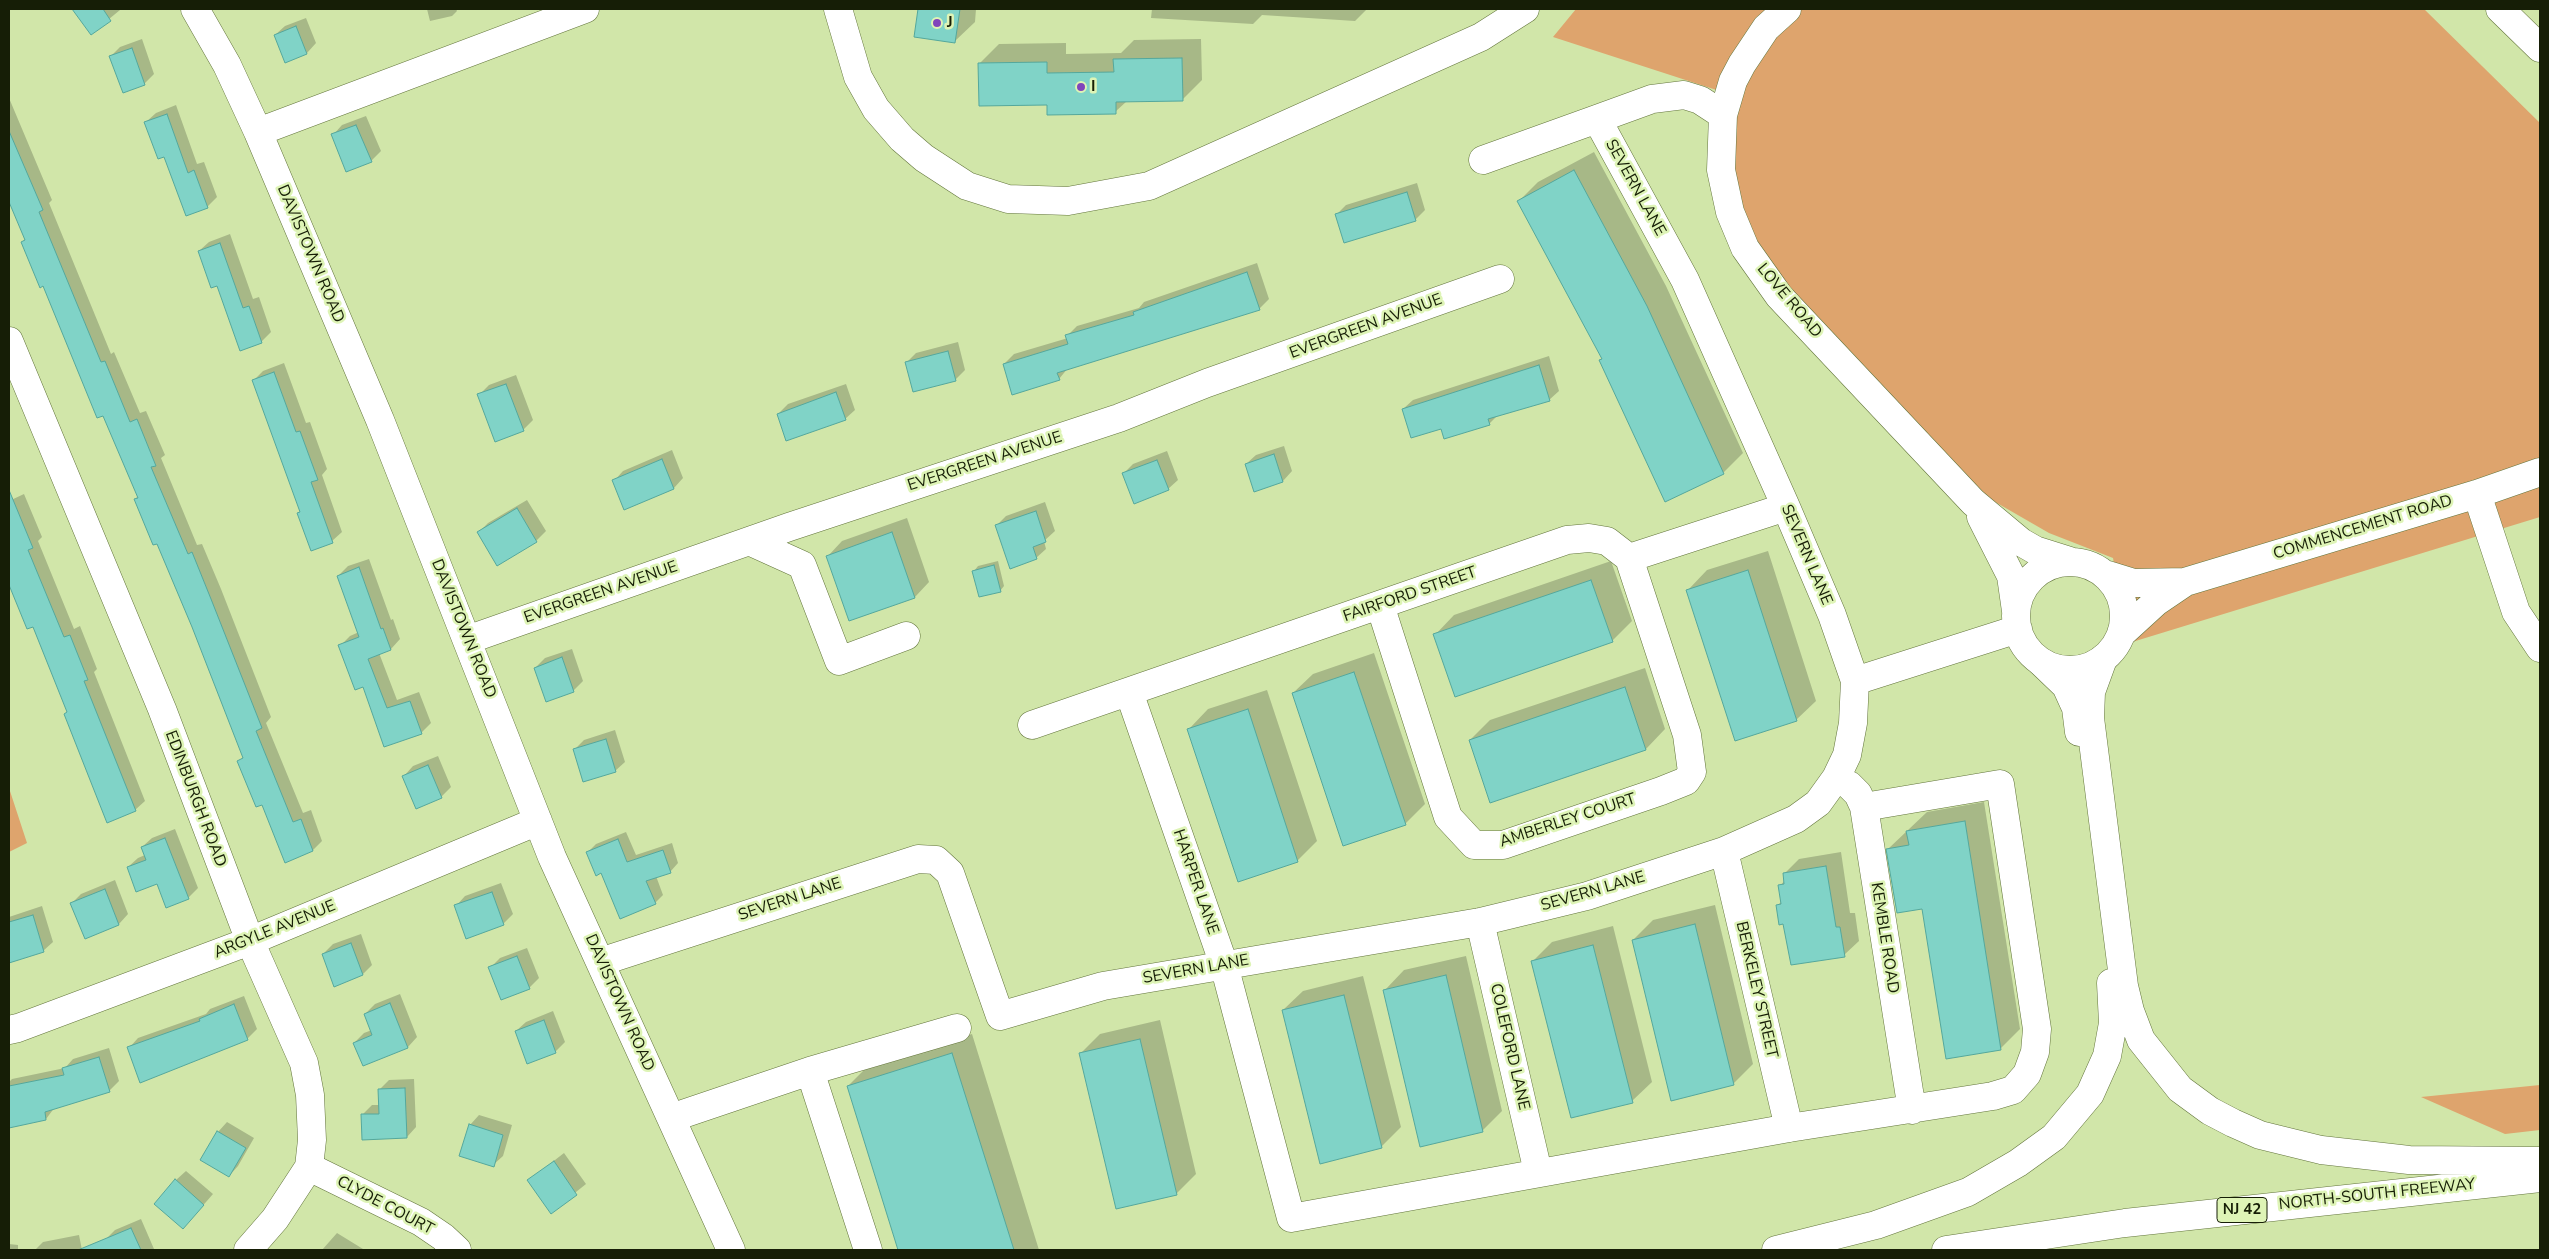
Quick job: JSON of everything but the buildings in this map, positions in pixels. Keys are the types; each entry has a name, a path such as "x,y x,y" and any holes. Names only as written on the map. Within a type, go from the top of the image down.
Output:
{"main road":[{"name":"DAVISTOWN ROAD","path":"194,9 228,65 258,132 380,420 538,821 731,1250"},
{"path":"258,132 585,9"},
{"path":"838,9 858,77 876,109 902,139 917,152 968,186 1008,199 1068,201 1149,186 1481,37 1525,9"},
{"name":"LOVE ROAD","path":"1787,9 1766,28 1742,64 1733,81 1723,115 1720,152 1722,177 1730,212 1745,248 1779,296 1973,502 2021,542 2035,550 2070,561"},
{"path":"2500,9 2536,36"},
{"name":"SEVERN LANE","path":"600,962 918,859 936,860 950,873 1000,1016 1103,986 1480,922 1587,896 1724,852 1796,819 1818,804 1836,778 1847,755 1853,723 1855,681 1832,615 1685,280 1597,119 1652,99 1684,95 1700,100 1723,115"},
{"path":"1483,160 1597,119"},
{"name":"EVERGREEN AVENUE","path":"467,640 749,541 1119,418 1207,383 1500,279"},
{"name":"EDINBURGH ROAD","path":"9,341 162,709 250,941 304,1063 310,1095 312,1140 309,1167 275,1219 248,1250"},
{"name":"COMMENCEMENT ROAD","path":"2105,574 2134,583 2185,582 2477,494 2540,472"},
{"path":"2477,494 2516,612 2540,648"},
{"name":"LOVE ROAD","path":"1973,502 1996,541 2009,571 2017,622"},
{"path":"1629,558 1786,507"},
{"name":"FAIRFORD STREET","path":"1032,725 1568,540 1589,538 1607,542 1629,558"},
{"path":"749,541 802,565 839,661 906,636"},
{"name":"AMBERLEY COURT","path":"1380,605 1448,817 1474,845 1504,845 1661,791 1686,781 1692,772 1687,735 1629,558"},
{"path":"1776,1250 1876,1225 1968,1192 2018,1163 2054,1137 2090,1094 2107,1056 2113,1023 2112,991 2076,708 2066,686 2041,662 2026,646 2017,622 2018,599 2030,579 2050,565 2070,561 2089,564 2105,574 2122,597 2124,617 2121,634 2116,646 2103,659 2091,666 2074,670 2060,669 2041,662"},
{"name":"COMMENCEMENT ROAD","path":"2121,634 2156,602 2185,582"},
{"path":"1855,681 2017,622"},
{"path":"2103,659 2091,692 2090,718 2124,986 2130,1011 2141,1040 2180,1089 2210,1111 2233,1123 2260,1134 2321,1150 2410,1160 2540,1161"},
{"name":"HARPER LANE","path":"1129,692 1224,965 1291,1218 1538,1172"},
{"name":"KEMBLE ROAD","path":"1836,778 1858,794 1864,808 1912,1110"},
{"path":"1538,1172 1789,1128 1912,1110 1993,1096 2013,1090 2027,1074 2035,1052 2037,1029 2000,784 1864,808"},
{"name":"ARGYLE AVENUE","path":"9,1030 250,941 538,821"},
{"name":"BERKELEY STREET","path":"1724,852 1789,1128"},
{"name":"COLEFORD LANE","path":"1480,922 1538,1172"},
{"path":"671,1118 810,1071 958,1028"},
{"path":"810,1071 868,1250"},
{"name":"CLYDE COURT","path":"309,1167 421,1222 443,1237 457,1250"},
{"name":"NORTH-SOUTH FREEWAY","path":"1946,1250 2125,1223 2540,1178"}],"shaded area":[{"path":"1576,9 2424,9 2540,123 2540,517 2129,643 2113,558 2049,533 1990,499 1817,325 1748,235 1732,182 1735,96 1553,37"},
{"path":"9,788 27,843 9,852"},
{"path":"2540,1085 2540,1130 2505,1134 2421,1097"}],"place":[{"name":"J","path":"937,23"},
{"name":"I","path":"1081,87"}]}
